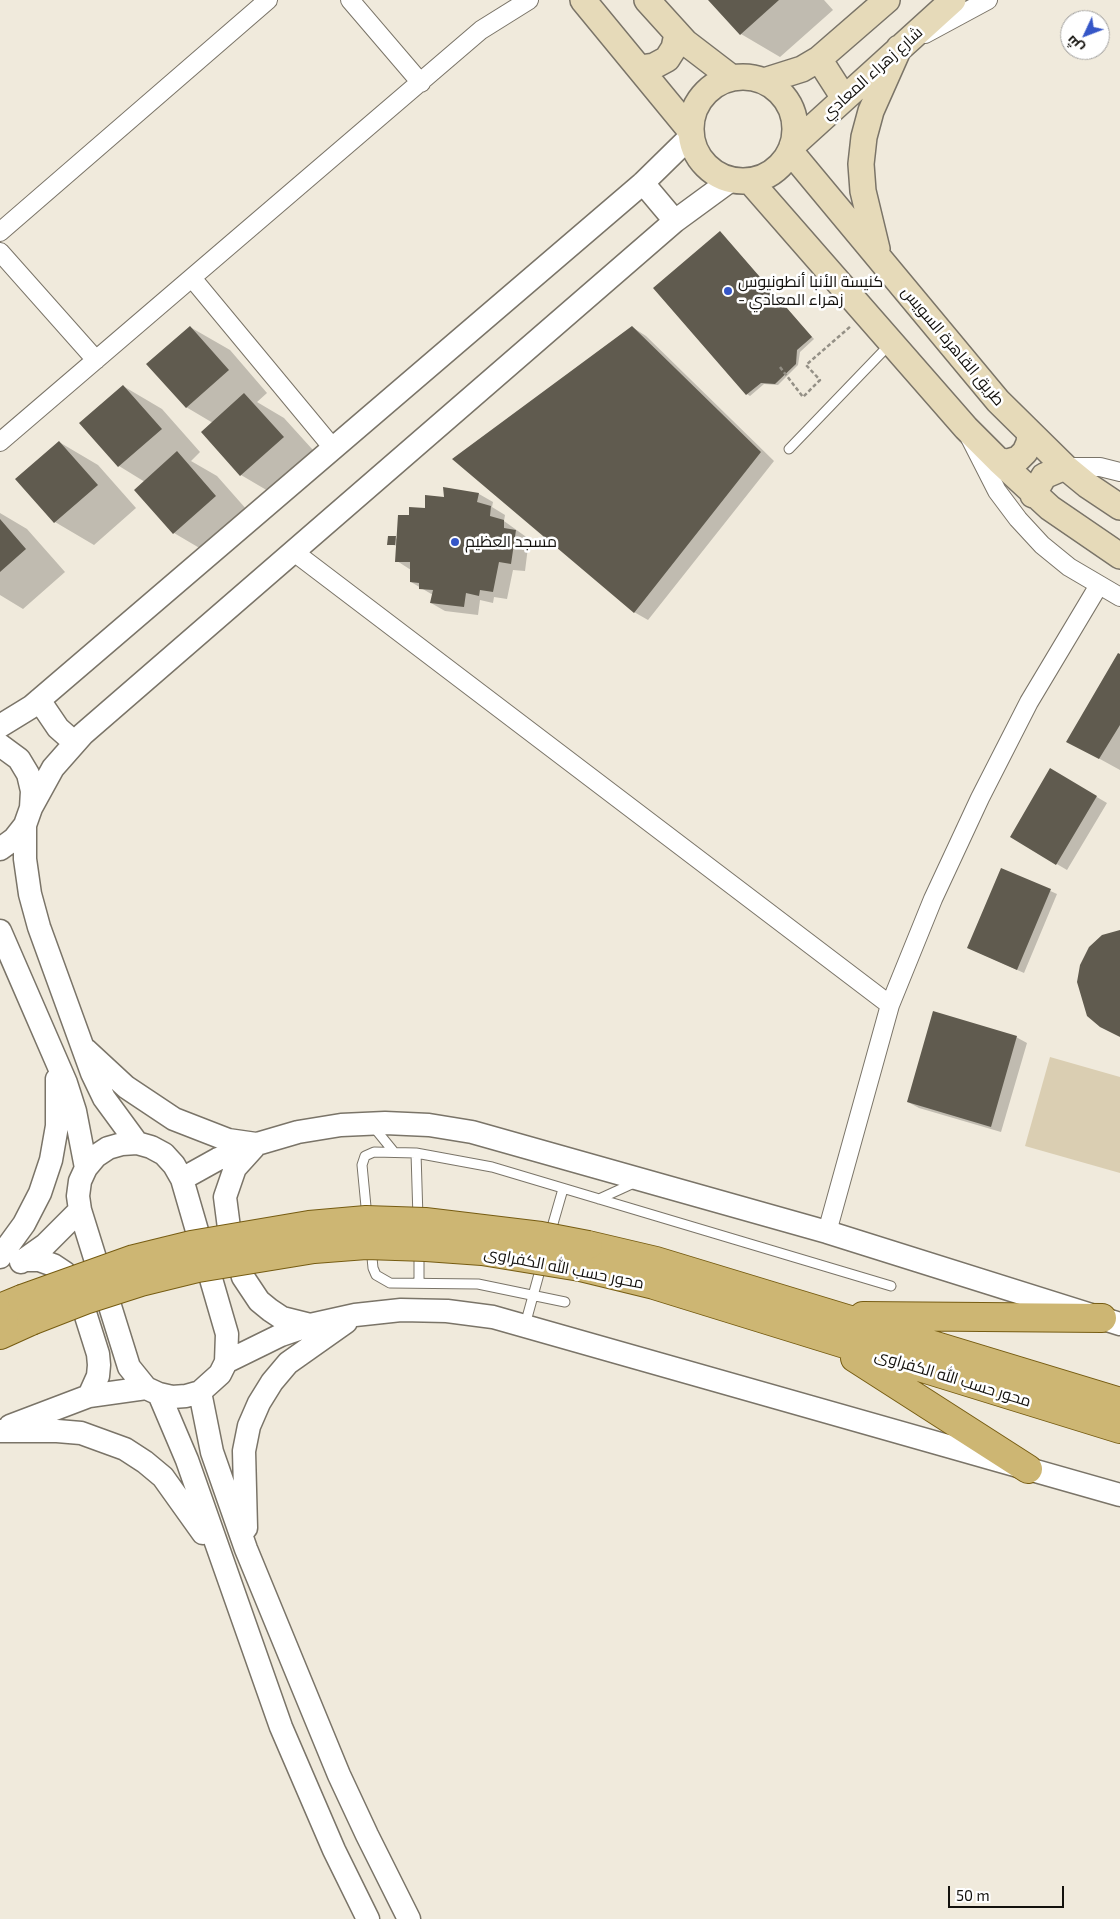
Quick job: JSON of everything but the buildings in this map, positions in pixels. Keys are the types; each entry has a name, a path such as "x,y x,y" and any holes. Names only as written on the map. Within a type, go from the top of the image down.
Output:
{"main road":[{"path":"583,0 691,133"},
{"path":"647,0 676,34 700,56 732,78"},
{"name":"شارع زهراء المعادي","path":"791,148 953,0"},
{"path":"764,81 802,69 819,59 882,3"},
{"path":"640,68 654,66 666,59 674,48 676,34"},
{"path":"880,258 863,191 863,146 871,111 902,45"},
{"path":"819,59 844,98"},
{"path":"748,77 764,81 777,90 787,101 794,123 791,148 774,171 740,180 717,174 704,164 695,151 691,133 692,115 698,102 718,82 732,78 748,77"},
{"name":"طريق القاهرة السويس","path":"791,148 998,401 1065,467 1086,485 1120,507"},
{"path":"740,180 866,313 966,428 1033,495 1081,531 1120,556"},
{"path":"999,461 1008,462 1018,459 1025,452 1029,444 1030,434"},
{"path":"1033,495 1044,476 1065,467"},
{"name":"محور حسب الله الكفراوى","path":"0,1335 18,1309 77,1277 191,1244 308,1225 366,1220 425,1222 513,1232 584,1256 656,1261 829,1328 1120,1429"},
{"path":"829,1328 1111,1321"},
{"path":"829,1328 1028,1469"},
{"name":"محور حسب الله الكفراوى","path":"829,1328 1120,1402"}],"street":[{"path":"0,232 268,0"},
{"path":"350,0 421,83"},
{"path":"0,442 421,83 481,30 508,0"},
{"path":"481,30 529,0"},
{"path":"902,45 988,0"},
{"path":"0,726 39,700 643,183 691,133"},
{"path":"0,849 14,839 28,817 53,768 75,742 674,220 740,180"},
{"path":"643,183 674,220"},
{"path":"0,252 96,360"},
{"path":"192,278 333,448"},
{"path":"966,428 980,460 997,491 1018,519 1056,556 1120,597"},
{"path":"1065,467 1100,467 1120,472"},
{"path":"294,552 890,1005"},
{"path":"827,1232 890,1005 933,899 980,798 1029,702 1099,585"},
{"path":"39,700 58,728 75,742"},
{"path":"0,745 19,759 28,774 32,791 28,817 27,876 34,910 82,1046 104,1098 137,1143"},
{"path":"0,932 55,1055 75,1110 86,1168"},
{"path":"82,1046 126,1087 174,1119 228,1140 256,1144"},
{"path":"0,1257 24,1224 40,1193 51,1160 57,1126 59,1090 55,1055"},
{"path":"182,1179 218,1159 256,1144 298,1132 341,1125 371,1123 429,1125 472,1132 827,1232 1111,1321"},
{"path":"226,1362 227,1334 182,1179 174,1165 164,1154 151,1147 137,1143 122,1144 108,1148 96,1156 86,1168 80,1181 78,1196 80,1210 129,1367 152,1391 178,1437 281,1727 334,1850 368,1919"},
{"path":"256,1144 235,1168 226,1197 228,1228 243,1277 259,1301 282,1318 310,1325"},
{"path":"0,1271 25,1260 63,1229 80,1210"},
{"path":"25,1260 40,1260 53,1265 65,1273 77,1291 98,1359 98,1376 89,1396"},
{"path":"0,1430 89,1396 152,1391 179,1397 200,1392 211,1384 226,1362 281,1335 310,1325 355,1315 401,1310 447,1311 493,1317 525,1325 1120,1495"},
{"path":"246,1549 244,1451 250,1426 259,1403 272,1382 288,1363 355,1315"},
{"path":"200,1392 212,1452 246,1549 339,1775 366,1835 409,1919"},
{"path":"0,1430 81,1433 125,1449 163,1477 221,1558"}],"lane":[{"path":"789,449 891,342"},
{"path":"371,1123 394,1152"},
{"path":"565,1302 478,1284 390,1283 376,1275 373,1268 362,1160 369,1153 416,1153 492,1168 891,1286"},
{"path":"416,1153 419,1282"},
{"path":"599,1199 639,1180"},
{"path":"525,1325 563,1189"}],"path":[{"path":"780,367 803,397 820,380 806,365 866,313"}],"shaded area":[{"path":"1050,1057 1120,1077 1120,1173 1025,1146"}],"place":[{"name":"كنيسة الأنبا أنطونيوس - زهراء المعادي","path":"728,291"},
{"name":"مسجد العظيم","path":"455,542"}]}
